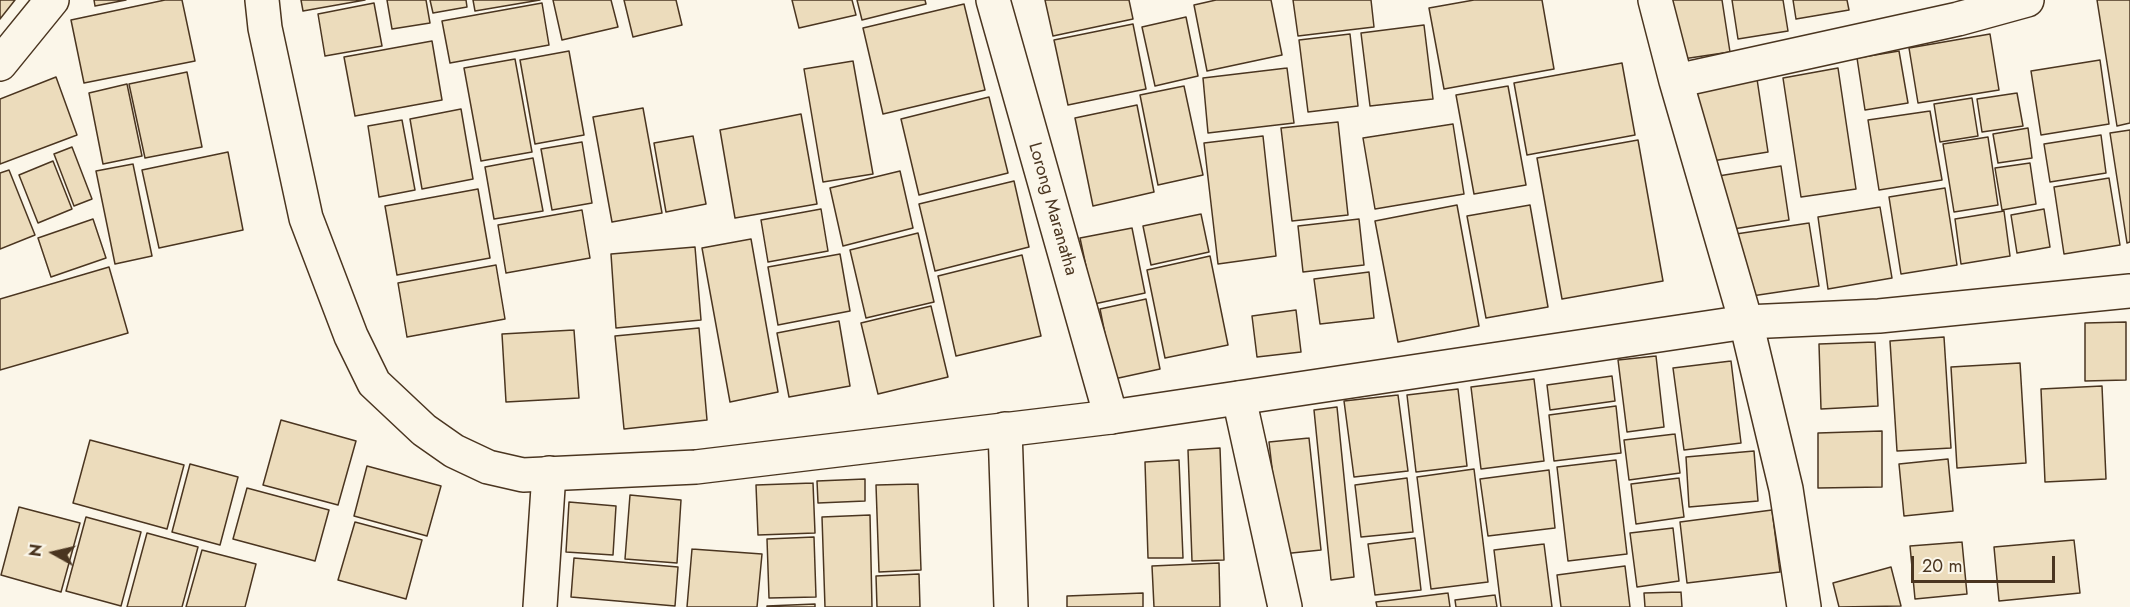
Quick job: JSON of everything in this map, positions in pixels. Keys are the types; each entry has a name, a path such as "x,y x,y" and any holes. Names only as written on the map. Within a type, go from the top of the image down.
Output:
{"street":[{"path":"0,64 52,0"},
{"path":"262,0 265,28 306,218 351,336 374,382 424,430 454,451 488,467 523,475 696,466 1111,417 1746,321 1879,316 2130,291"},
{"name":"Lorong Maranatha","path":"993,0 1111,417"},
{"path":"1655,0 1676,81 1746,321 1786,489 1804,607"},
{"path":"1676,81 1958,19 2027,0"},
{"path":"1239,398 1285,607"},
{"path":"1005,429 1011,607"},
{"path":"540,607 549,473"}],"building":[{"path":"0,0 15,0 0,19"},
{"path":"94,0 126,0 95,6"},
{"path":"165,0 182,0 195,61 84,83 71,20"},
{"path":"301,0 365,0 303,11"},
{"path":"387,0 426,0 430,23 392,29"},
{"path":"430,0 466,0 467,7 433,13"},
{"path":"473,0 540,0 475,11"},
{"path":"553,0 611,0 618,27 562,40"},
{"path":"624,0 676,0 682,25 633,37"},
{"path":"792,0 852,0 856,15 799,28"},
{"path":"857,0 925,0 926,4 862,20"},
{"path":"1045,0 1129,0 1133,19 1053,36"},
{"path":"1216,0 1271,0 1282,55 1207,71 1194,5"},
{"path":"1293,0 1371,0 1374,27 1298,36"},
{"path":"1474,0 1542,0 1554,69 1444,89 1429,8"},
{"path":"1666,0 1722,0 1730,52 1676,60"},
{"path":"1732,0 1783,0 1788,31 1738,39"},
{"path":"1793,0 1847,0 1849,10 1796,19"},
{"path":"2097,0 2130,0 2130,123 2117,126"},
{"path":"374,3 382,46 325,56 318,14"},
{"path":"542,3 549,45 450,63 442,21"},
{"path":"964,4 985,90 883,114 863,28"},
{"path":"1186,17 1198,76 1155,86 1142,27"},
{"path":"1133,24 1146,89 1068,105 1054,40"},
{"path":"1424,25 1433,99 1370,106 1361,33"},
{"path":"1350,34 1358,106 1308,112 1299,40"},
{"path":"1990,34 1999,90 1918,103 1909,48"},
{"path":"432,41 442,100 355,116 344,57"},
{"path":"569,51 584,135 535,144 520,60"},
{"path":"1899,51 1908,103 1865,110 1857,58"},
{"path":"515,59 532,152 481,161 464,68"},
{"path":"2100,60 2109,124 2041,135 2031,71"},
{"path":"853,61 873,174 823,182 804,69"},
{"path":"1622,63 1635,135 1527,155 1514,83"},
{"path":"1287,68 1294,123 1208,133 1203,78"},
{"path":"1838,68 1856,189 1801,197 1783,78"},
{"path":"187,72 202,147 145,158 129,84"},
{"path":"56,77 77,135 0,164 0,99"},
{"path":"1757,79 1768,152 1706,162 1695,89"},
{"path":"127,84 142,156 103,164 89,93"},
{"path":"1184,86 1203,175 1158,185 1140,95"},
{"path":"1508,86 1526,185 1474,194 1456,95"},
{"path":"2017,93 2023,126 1982,132 1977,99"},
{"path":"989,97 1008,173 919,195 901,119"},
{"path":"1972,98 1978,136 1940,142 1934,104"},
{"path":"1137,105 1154,192 1093,206 1075,118"},
{"path":"643,108 662,213 612,222 593,117"},
{"path":"461,109 473,179 422,189 410,119"},
{"path":"1930,111 1942,180 1879,190 1868,120"},
{"path":"801,114 817,204 735,218 720,130"},
{"path":"402,120 415,190 379,197 368,126"},
{"path":"1338,122 1348,215 1292,221 1281,128"},
{"path":"1453,124 1464,194 1375,209 1363,138"},
{"path":"2028,128 2032,158 1998,163 1993,134"},
{"path":"2130,130 2130,242 2127,243 2110,133"},
{"path":"2101,135 2106,173 2050,182 2044,144"},
{"path":"693,136 706,204 666,212 654,143"},
{"path":"1263,136 1276,256 1218,264 1204,143"},
{"path":"1988,137 1998,205 1954,212 1943,144"},
{"path":"1638,140 1663,281 1562,299 1537,158"},
{"path":"582,142 592,203 552,210 541,149"},
{"path":"72,147 92,199 74,206 54,154"},
{"path":"228,152 243,230 159,248 142,170"},
{"path":"533,158 543,211 494,219 485,167"},
{"path":"53,161 72,209 38,223 19,175"},
{"path":"2030,163 2036,204 2002,210 1995,168"},
{"path":"133,164 152,256 115,264 96,171"},
{"path":"1781,166 1789,220 1721,231 1712,177"},
{"path":"9,170 35,235 0,249 0,173"},
{"path":"900,171 913,228 843,246 830,188"},
{"path":"2109,178 2120,245 2064,254 2054,187"},
{"path":"1014,181 1029,247 935,271 919,204"},
{"path":"1945,188 1957,265 1901,274 1889,197"},
{"path":"478,189 490,258 397,275 385,206"},
{"path":"1457,205 1479,326 1398,342 1375,221"},
{"path":"1530,205 1548,307 1486,318 1467,216"},
{"path":"1880,207 1892,278 1828,289 1818,217"},
{"path":"821,209 828,251 768,262 761,220"},
{"path":"2044,209 2050,247 2017,253 2011,215"},
{"path":"582,210 590,258 506,273 498,225"},
{"path":"2004,211 2010,256 1961,264 1955,219"},
{"path":"1201,214 1209,252 1151,265 1143,226"},
{"path":"93,219 106,258 51,277 38,238"},
{"path":"1359,219 1364,265 1303,272 1298,226"},
{"path":"1809,223 1819,286 1745,297 1736,234"},
{"path":"1132,228 1145,293 1094,304 1080,238"},
{"path":"918,233 934,302 866,318 850,250"},
{"path":"751,239 778,392 730,402 702,248"},
{"path":"695,247 701,320 616,328 611,254"},
{"path":"840,254 850,311 778,325 768,267"},
{"path":"1022,255 1041,336 956,356 938,276"},
{"path":"1210,256 1228,345 1165,358 1147,270"},
{"path":"496,265 505,319 407,337 398,283"},
{"path":"109,267 128,333 0,370 0,299"},
{"path":"1369,272 1374,318 1320,324 1314,279"},
{"path":"1146,299 1160,369 1114,379 1100,309"},
{"path":"931,306 948,377 878,394 861,323"},
{"path":"1296,310 1301,352 1257,357 1252,316"},
{"path":"839,321 850,386 789,397 777,333"},
{"path":"2126,322 2126,380 2085,381 2085,323"},
{"path":"699,328 707,420 624,429 615,336"},
{"path":"574,330 579,398 506,402 502,334"},
{"path":"1944,337 1951,448 1897,451 1890,341"},
{"path":"1875,342 1878,406 1821,409 1819,344"},
{"path":"1656,356 1664,427 1627,432 1618,360"},
{"path":"1731,361 1741,443 1684,450 1673,368"},
{"path":"2020,363 2026,463 1957,468 1951,367"},
{"path":"1612,376 1615,401 1550,410 1547,385"},
{"path":"1534,379 1544,461 1481,469 1471,387"},
{"path":"2102,386 2106,479 2045,482 2041,389"},
{"path":"1458,389 1467,466 1416,472 1407,395"},
{"path":"1398,395 1408,471 1354,477 1344,401"},
{"path":"1616,406 1621,453 1554,461 1549,415"},
{"path":"1337,407 1354,577 1331,580 1314,410"},
{"path":"281,420 356,441 338,505 263,485"},
{"path":"1882,431 1882,487 1818,488 1818,433"},
{"path":"1675,434 1680,473 1629,480 1624,440"},
{"path":"1309,438 1321,550 1282,554 1269,442"},
{"path":"90,440 184,465 167,529 73,503"},
{"path":"1220,448 1224,560 1192,561 1188,450"},
{"path":"1754,451 1758,501 1689,507 1686,457"},
{"path":"1948,459 1953,511 1904,516 1899,464"},
{"path":"1179,460 1183,558 1148,558 1145,462"},
{"path":"1616,460 1627,554 1568,561 1557,467"},
{"path":"190,464 238,477 220,545 172,532"},
{"path":"367,466 441,486 427,536 354,516"},
{"path":"1474,469 1488,582 1431,589 1417,477"},
{"path":"1549,470 1555,528 1488,536 1480,479"},
{"path":"1407,478 1413,532 1361,537 1355,485"},
{"path":"1679,478 1684,517 1636,524 1631,484"},
{"path":"865,479 865,501 818,503 817,481"},
{"path":"813,483 815,533 758,535 756,485"},
{"path":"918,484 921,570 879,572 876,485"},
{"path":"247,488 329,510 315,561 233,539"},
{"path":"630,495 681,500 677,563 625,559"},
{"path":"569,502 616,506 613,555 566,552"},
{"path":"19,507 80,523 61,592 1,575"},
{"path":"1772,510 1780,572 1687,583 1680,522"},
{"path":"870,515 872,607 825,607 822,517"},
{"path":"86,517 141,532 121,606 66,591"},
{"path":"355,522 422,540 406,599 338,580"},
{"path":"1673,528 1679,581 1637,587 1630,533"},
{"path":"147,533 198,547 182,607 127,607"},
{"path":"814,537 816,597 769,598 767,539"},
{"path":"1415,538 1421,590 1375,595 1368,544"},
{"path":"2074,540 2080,593 1999,601 1994,547"},
{"path":"1962,542 1967,594 1915,599 1910,546"},
{"path":"1544,544 1552,607 1501,607 1494,550"},
{"path":"692,549 762,554 757,607 687,607"},
{"path":"202,550 256,564 245,607 186,607"},
{"path":"574,558 678,567 675,606 571,597"},
{"path":"1219,563 1220,607 1154,607 1152,566"},
{"path":"1625,566 1630,607 1561,607 1557,575"},
{"path":"1891,567 1901,606 1839,607 1833,583"},
{"path":"919,574 920,607 877,607 876,576"},
{"path":"1681,592 1682,607 1645,607 1644,593"},
{"path":"1143,593 1143,607 1067,607 1067,596"},
{"path":"1448,593 1450,607 1377,607 1376,602"},
{"path":"1495,595 1497,607 1456,607 1455,600"},
{"path":"815,604 815,607 767,607 767,606"}]}
